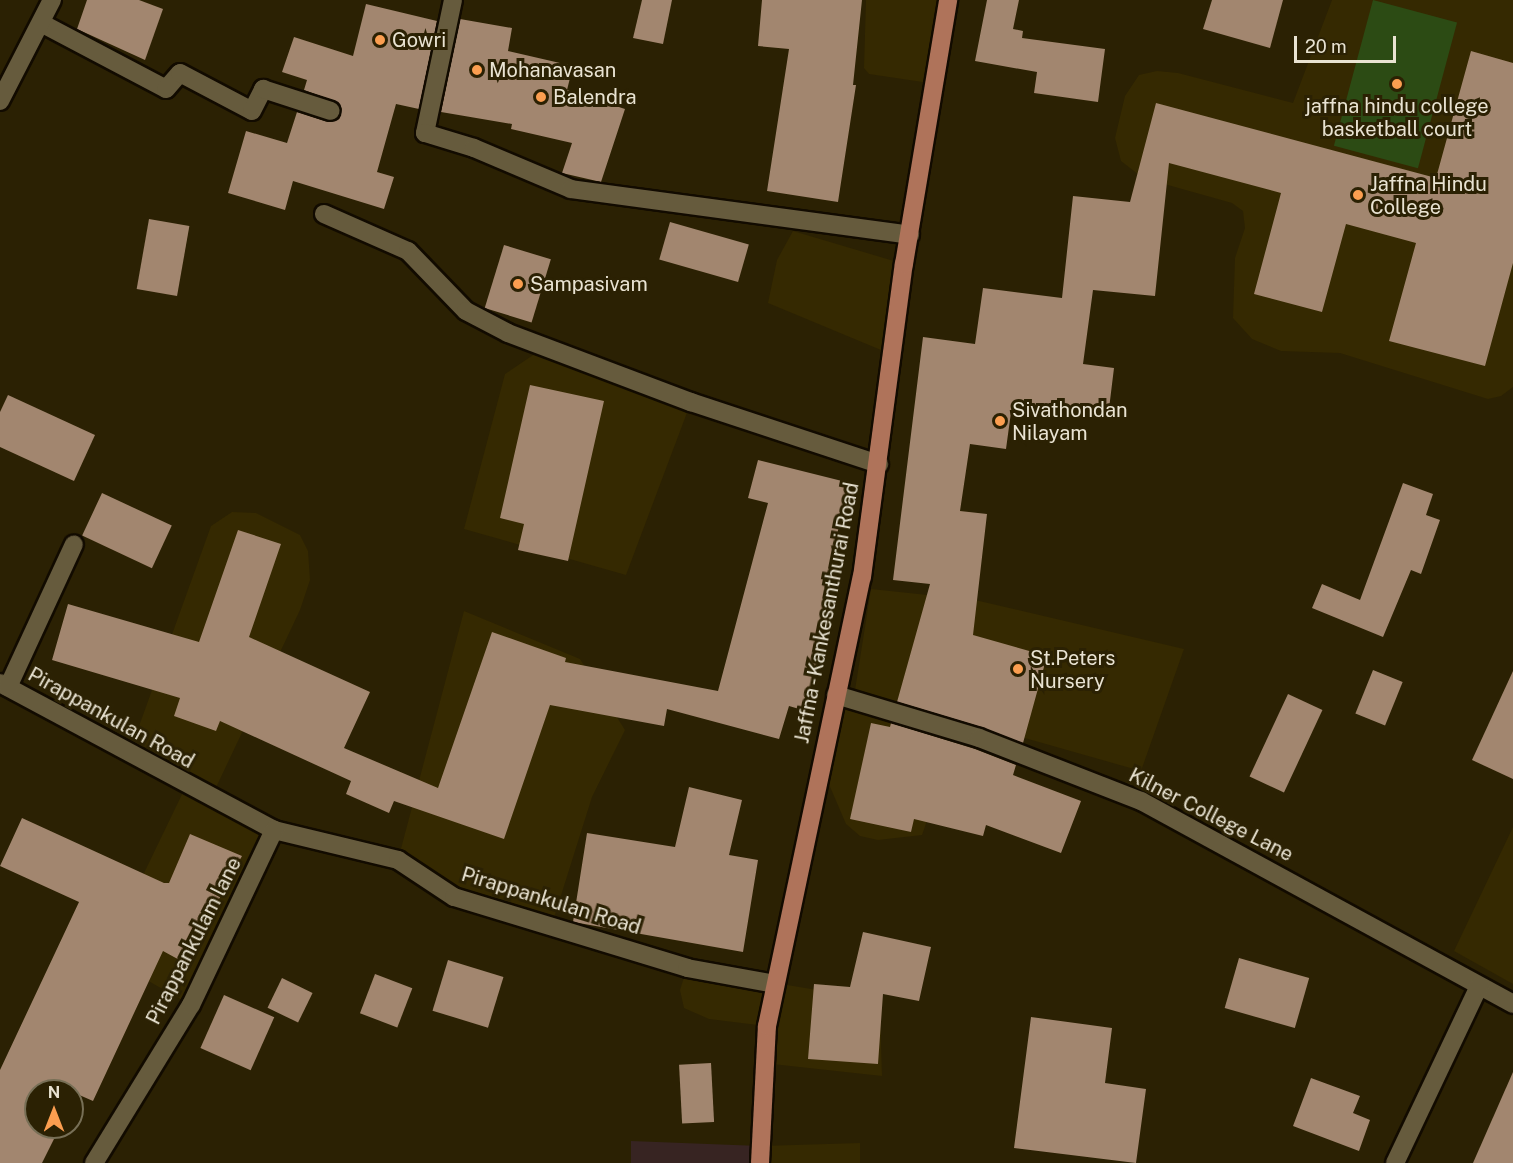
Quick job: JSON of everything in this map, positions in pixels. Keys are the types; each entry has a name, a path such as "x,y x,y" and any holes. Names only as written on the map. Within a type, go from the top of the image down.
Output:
{"main road":[{"name":"Jaffna - Kankesanthurai Road","path":"760,1163 763,1063 776,984 862,577 910,235 948,0"}],"street":[{"path":"0,101 52,0"},
{"path":"453,0 425,133 474,148 571,189 910,235"},
{"path":"41,23 166,89 180,73 252,111 263,89 331,111"},
{"path":"324,214 408,251 466,311 508,333 691,402 879,464"},
{"path":"4,685 74,544"},
{"name":"Pirappankulan Road","path":"4,685 274,830 398,860 454,897 687,968 776,984"},
{"name":"Kilner College Lane","path":"836,695 979,738 1141,801 1513,1004"},
{"name":"Pirappankulam lane","path":"94,1163 191,1005 274,830"},
{"path":"1395,1163 1479,986"}],"shaded area":[{"path":"866,0 948,0 936,84 869,74 864,68"},
{"name":"Jaffna Hindu College","path":"1332,0 1513,0 1513,387 1501,396 1488,399 1340,353 1281,351 1252,339 1233,318 1235,258 1245,228 1243,211 1232,203 1143,178 1121,161 1115,138 1125,96 1139,75 1157,71 1178,73 1293,103"},
{"path":"793,231 904,264 893,355 768,303 777,260"},
{"path":"545,347 691,402 626,575 464,529 505,374"},
{"path":"232,512 256,513 300,535 308,551 310,580 300,610 212,796 274,830 191,1005 104,956 186,786 129,754 211,526"},
{"name":"St.Peters Nursery","path":"871,589 975,600 1184,649 1141,771 855,690"},
{"path":"464,611 580,659 625,730 592,797 552,924 454,897 398,860"},
{"path":"836,695 937,728 930,812 922,835 878,840 860,836 846,824 825,775"},
{"path":"1513,827 1513,984 1454,951"},
{"path":"687,968 829,992 880,1009 882,1076 763,1063 767,1026 709,1019 684,1008 680,990"},
{"path":"631,1141 760,1146 760,1163 631,1163"},
{"path":"860,1143 860,1163 760,1163 760,1146"}],"green space":[{"name":"jaffna hindu college basketball court","path":"1373,0 1457,23 1418,168 1334,146"}],"building":[{"path":"87,0 139,0 163,9 145,60 77,29"},
{"path":"642,0 672,0 663,44 633,38"},
{"path":"762,0 862,0 853,85 856,85 838,202 767,191 789,49 758,46"},
{"path":"987,0 1019,0 1013,29 1023,31 1022,38 1105,49 1098,102 1034,93 1037,72 975,61"},
{"path":"1212,0 1283,0 1270,48 1203,29"},
{"path":"366,4 437,21 419,109 396,104 377,172 394,177 384,209 293,181 285,210 228,193 246,131 287,143 297,112 328,122 339,119 342,109 339,103 304,90 307,80 282,72 294,37 353,56"},
{"path":"460,19 512,28 508,51 573,66 567,90 625,109 601,182 562,173 572,143 511,129 512,124 441,112"},
{"path":"1471,51 1513,63 1513,263 1485,366 1389,341 1416,243 1346,224 1322,312 1254,294 1281,193 1169,163 1155,296 1093,290 1083,364 1114,368 1108,417 1012,405 1006,449 970,444 960,511 987,514 973,635 1047,656 1023,743 897,702 930,584 893,580 923,337 975,344 983,288 1062,298 1073,196 1130,202 1156,103 1436,178"},
{"path":"149,219 189,226 177,296 137,289"},
{"path":"670,222 749,245 738,282 659,259"},
{"name":"Sampasivam","path":"504,245 551,259 532,322 485,308"},
{"path":"530,385 604,401 568,561 518,550 524,524 500,518"},
{"path":"8,395 95,435 74,481 0,447 0,412"},
{"path":"758,460 850,483 829,566 843,570 806,711 789,706 779,739 667,709 664,726 550,705 504,839 394,801 389,813 346,794 351,781 220,721 216,731 174,716 180,698 52,660 68,604 199,642 238,530 281,544 249,637 370,692 344,748 438,788 492,632 566,658 565,662 718,691 768,503 748,498"},
{"path":"1403,483 1433,494 1426,515 1440,520 1421,574 1411,570 1383,637 1312,608 1322,584 1360,600"},
{"path":"102,493 172,526 152,568 82,536"},
{"path":"1373,670 1403,682 1385,726 1355,714"},
{"path":"1513,671 1513,779 1472,760"},
{"path":"1288,694 1322,710 1284,793 1250,776"},
{"path":"871,723 890,727 891,723 975,749 1016,765 1013,775 1081,801 1061,853 986,825 983,836 914,819 911,832 850,819"},
{"path":"689,787 742,800 729,855 758,860 743,952 573,922 587,833 675,847"},
{"path":"22,818 164,883 169,883 190,834 242,856 185,963 163,951 93,1101 84,1097 84,1079 24,1079 24,1139 54,1139 42,1163 0,1163 0,1070 79,902 0,866"},
{"path":"863,932 931,947 919,1001 883,994 878,1064 808,1059 814,984 850,987"},
{"path":"1239,958 1309,978 1295,1028 1225,1008"},
{"path":"448,960 503,977 488,1028 433,1011"},
{"path":"375,974 412,988 397,1028 360,1013"},
{"path":"282,978 313,993 298,1023 268,1008"},
{"path":"224,995 274,1017 251,1070 200,1048"},
{"path":"1031,1017 1112,1028 1105,1083 1146,1089 1136,1163 1014,1148"},
{"path":"711,1063 714,1122 682,1124 679,1065"},
{"path":"1513,1072 1513,1163 1473,1163"},
{"path":"1311,1078 1360,1096 1353,1113 1370,1120 1359,1151 1293,1126"}],"place":[{"name":"Gowri","path":"380,40"},
{"name":"Mohanavasan","path":"477,70"},
{"name":"jaffna hindu college basketball court","path":"1397,84"},
{"name":"Balendra","path":"541,97"},
{"name":"Jaffna Hindu College","path":"1358,195"},
{"name":"Sampasivam","path":"518,284"},
{"name":"Sivathondan Nilayam","path":"1000,421"},
{"name":"St.Peters Nursery","path":"1018,669"}]}
